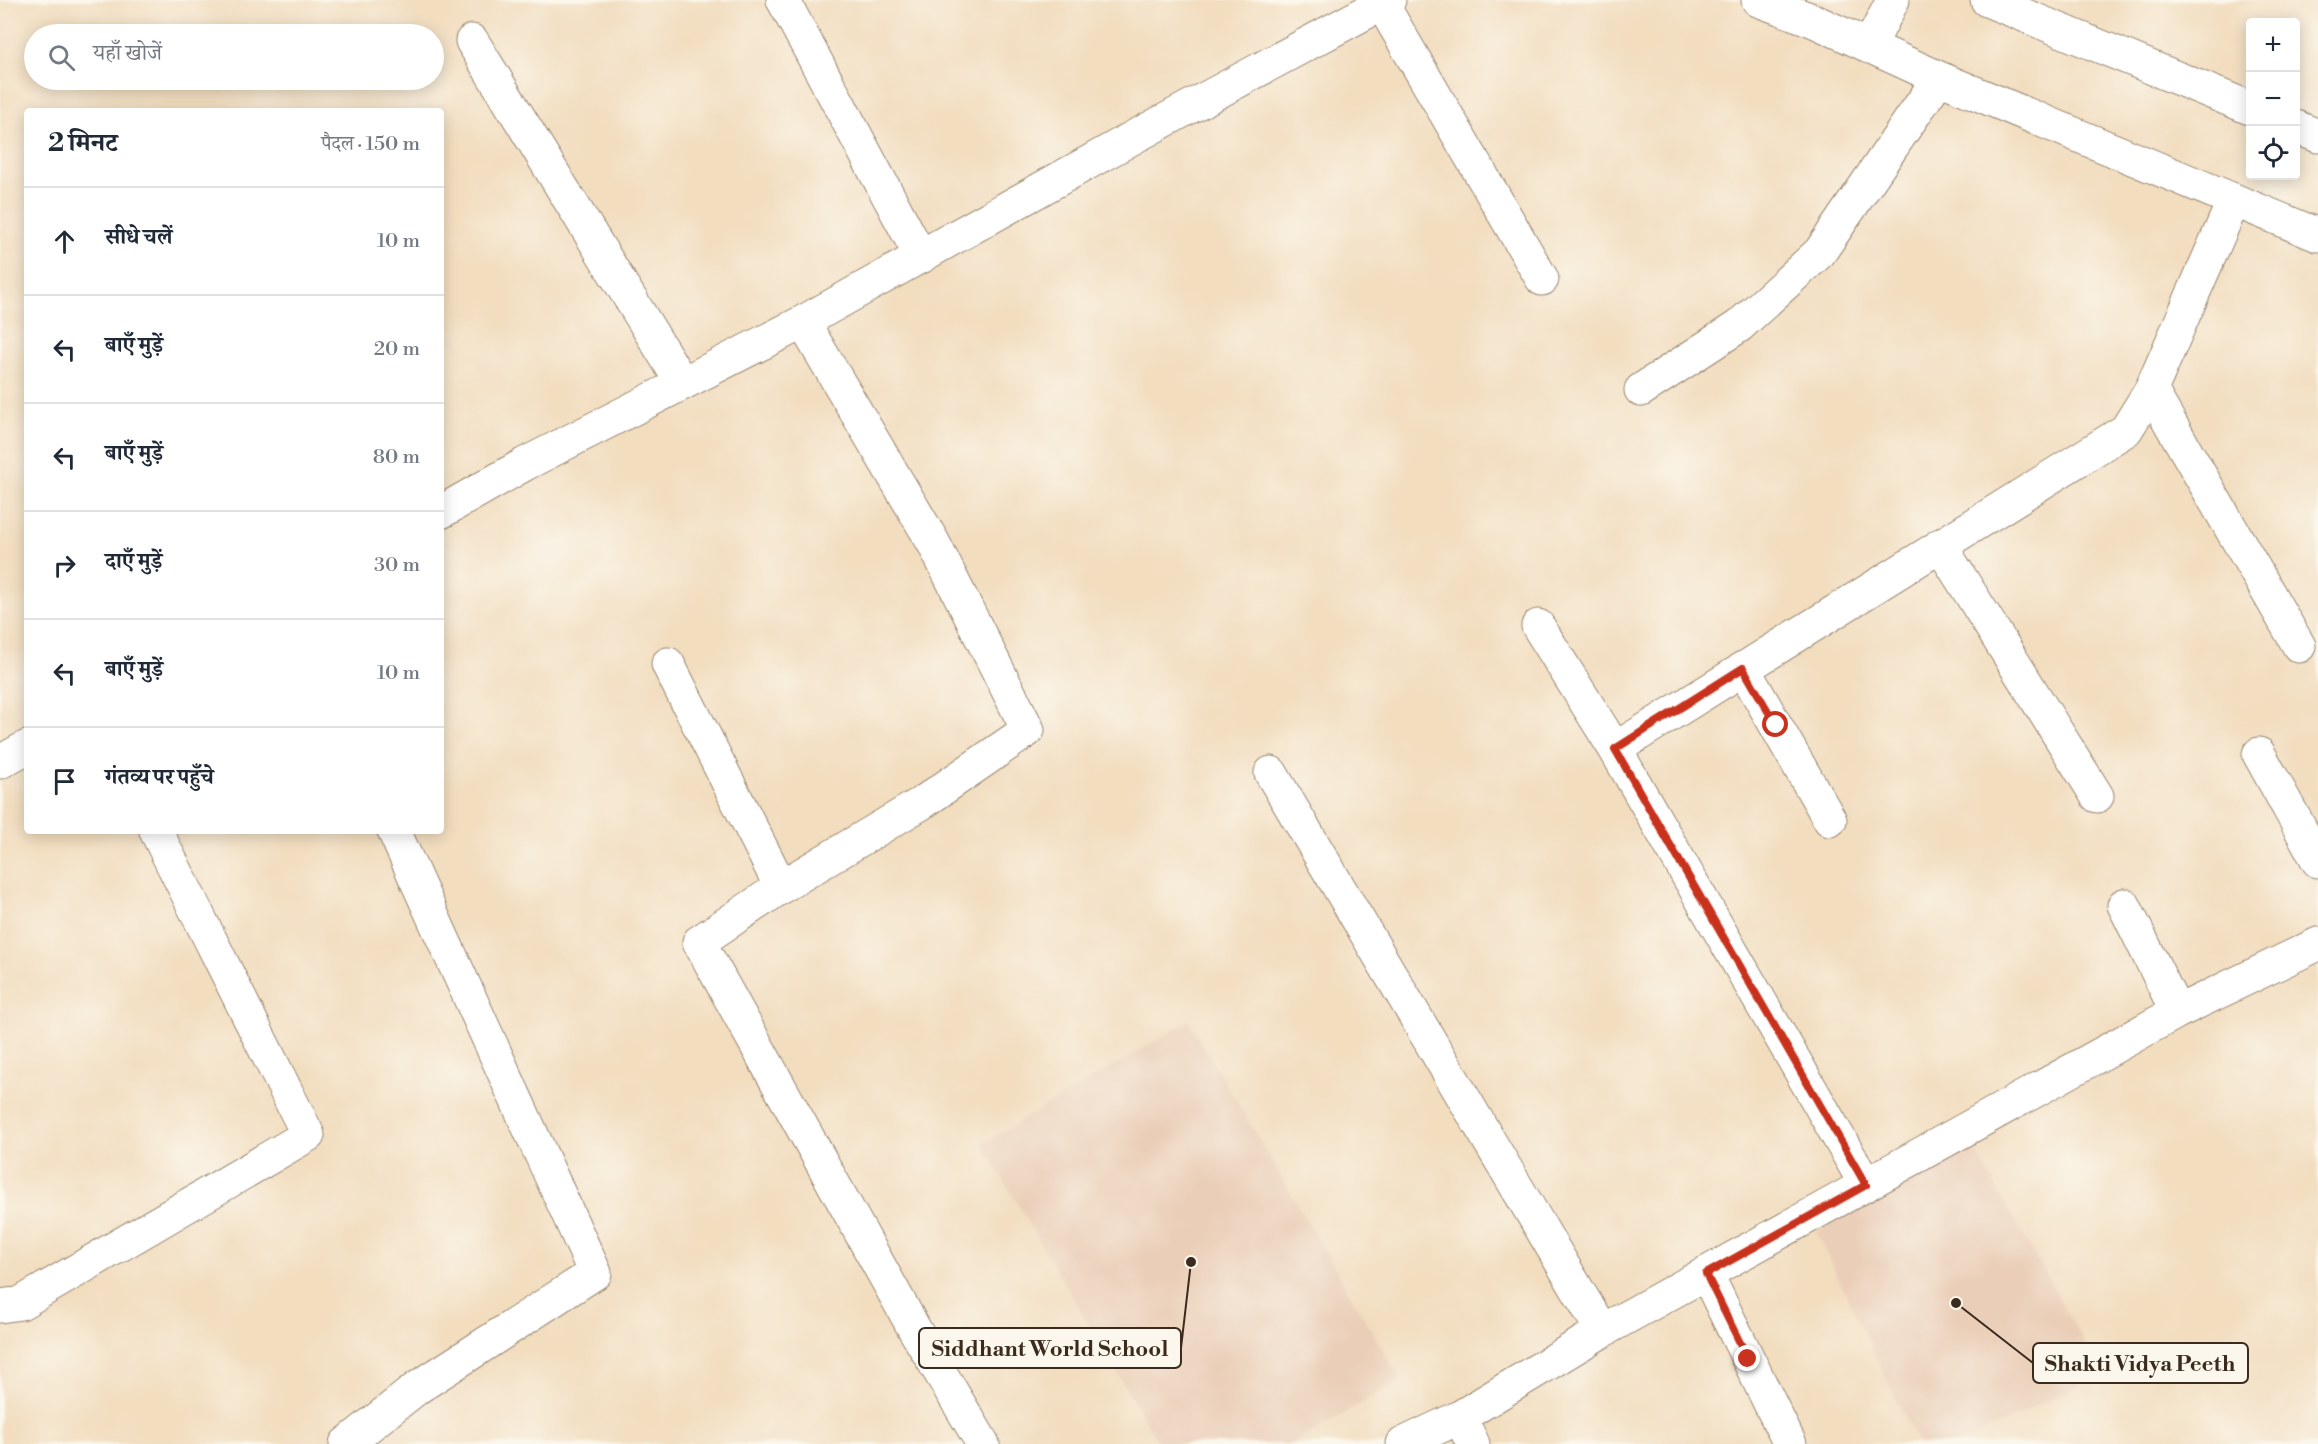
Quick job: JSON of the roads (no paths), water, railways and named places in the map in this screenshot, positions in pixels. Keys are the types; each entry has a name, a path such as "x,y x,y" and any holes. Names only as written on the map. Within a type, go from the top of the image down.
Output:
{"street":[{"path":"783,0 921,257"},
{"path":"1758,0 1817,10 1869,47 1938,78 2318,235"},
{"path":"1869,47 1893,0"},
{"path":"1987,0 2246,106"},
{"path":"444,510 525,464 803,322 1134,137 1385,2 1542,279"},
{"path":"472,40 682,383"},
{"path":"1641,390 1739,326 1820,252 1938,78"},
{"path":"2300,129 2318,136"},
{"path":"1615,749 2126,430 2151,390 2234,200"},
{"path":"803,322 933,543 1028,730 925,801 781,887 699,942 916,1332 983,1444"},
{"path":"2151,390 2299,646"},
{"path":"1940,545 2097,796"},
{"path":"1538,626 1615,749 1866,1185"},
{"path":"668,664 781,887"},
{"path":"1743,668 1830,820"},
{"path":"0,762 24,749"},
{"path":"2259,754 2318,861"},
{"path":"1271,773 1602,1331"},
{"path":"0,1306 21,1303 308,1135 158,834"},
{"path":"346,1444 417,1388 594,1273 395,834"},
{"path":"2124,905 2177,1012"},
{"path":"1403,1444 1466,1431 1602,1331 2177,1012 2318,944"},
{"path":"1706,1274 1790,1444"}],"place":[{"name":"Siddhant World School","path":"1191,1262"},
{"name":"Shakti Vidya Peeth","path":"1956,1303"}]}
